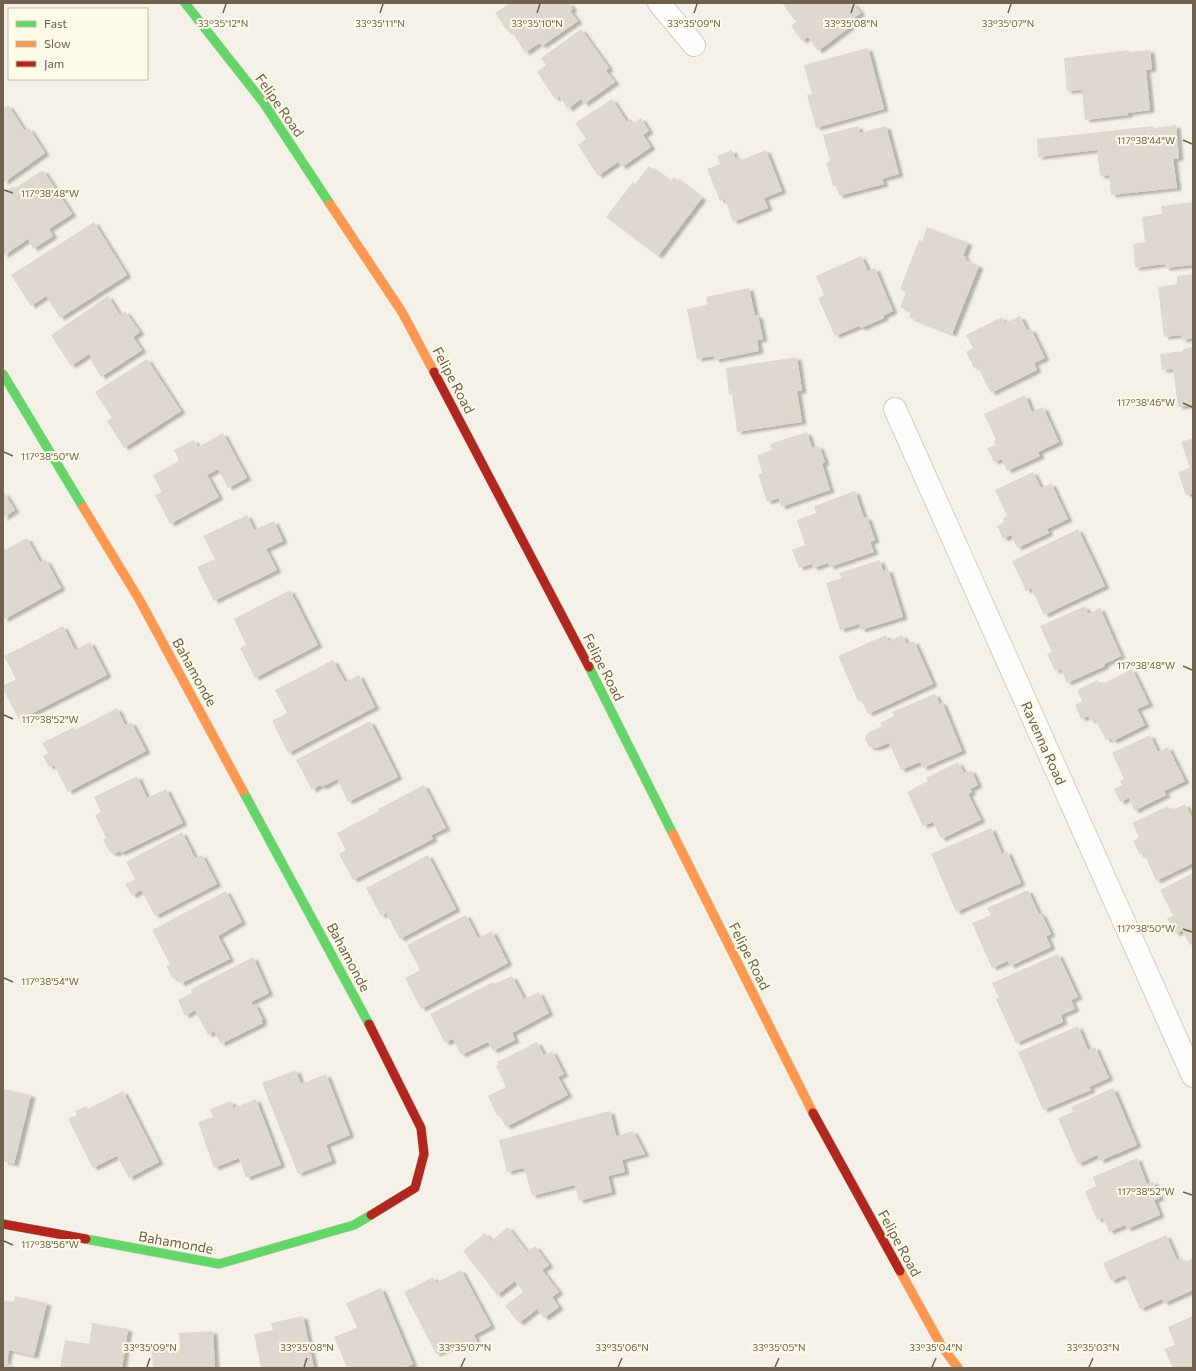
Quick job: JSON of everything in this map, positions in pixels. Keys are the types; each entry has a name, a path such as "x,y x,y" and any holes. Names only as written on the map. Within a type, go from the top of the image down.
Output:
{"main road":[{"name":"Felipe Road","path":"185,3 263,102 402,312 589,667 824,1135 941,1345 958,1368"},
{"name":"Bahamonde","path":"3,374 139,599 255,812 388,1059 421,1128 424,1154 416,1188 354,1225 218,1264 3,1224"}],"street":[{"path":"659,3 694,45"},
{"name":"Ravenna Road","path":"895,409 1193,1076"}],"building":[{"path":"510,3 569,3 573,9 570,11 578,21 542,46 539,43 525,53 511,30 508,32 495,13"},
{"path":"782,3 853,3 861,13 846,23 850,27 818,51 808,37 802,41 791,26 796,22"},
{"path":"581,29 609,68 606,71 615,82 584,104 581,99 568,109 559,96 555,99 537,72 546,65 541,58"},
{"path":"868,48 884,109 816,128 807,95 812,94 804,65"},
{"path":"1129,50 1129,52 1150,50 1152,69 1146,70 1150,110 1128,113 1128,115 1085,120 1082,90 1067,91 1064,58"},
{"path":"612,99 627,122 631,119 634,123 641,118 649,131 643,135 651,147 622,167 618,162 598,176 578,145 586,139 575,123"},
{"path":"8,105 25,131 29,128 45,153 3,183 3,109"},
{"path":"1176,125 1179,158 1173,159 1177,188 1111,195 1109,175 1100,176 1097,150 1038,157 1037,139 1153,126 1154,128"},
{"path":"858,126 860,133 886,126 899,174 882,179 884,184 839,196 836,186 833,186 826,163 830,161 823,135"},
{"path":"732,150 735,158 738,157 739,161 766,150 782,191 764,198 768,208 733,222 725,199 720,201 707,169 720,164 717,156"},
{"path":"649,166 670,182 674,177 702,198 658,256 606,217 633,182 635,184"},
{"path":"43,170 72,214 49,229 53,236 33,249 28,239 3,256 3,193 13,186 15,188"},
{"path":"1193,202 1193,265 1165,268 1165,264 1135,268 1133,244 1145,242 1142,217 1162,214 1161,206"},
{"path":"94,222 127,275 60,318 46,296 31,306 11,275"},
{"path":"927,227 968,243 963,256 966,257 965,260 979,266 952,334 909,317 911,311 900,307 906,292 900,289 919,240 922,241"},
{"path":"861,256 868,271 875,268 893,311 883,316 884,318 861,328 859,326 835,336 818,298 824,295 816,276"},
{"path":"1193,274 1193,338 1182,340 1181,335 1164,337 1158,287 1177,284 1177,276"},
{"path":"749,288 755,316 758,315 763,339 757,340 759,351 715,360 714,356 697,359 687,309 707,305 706,297"},
{"path":"108,296 120,315 125,311 140,332 133,337 142,350 101,377 90,359 92,358 89,354 71,366 51,335"},
{"path":"1020,316 1027,330 1031,329 1045,358 1034,363 1037,370 991,393 977,366 974,368 966,352 973,348 966,335 1002,317 1004,323"},
{"path":"1193,347 1193,405 1178,407 1173,369 1162,370 1160,354 1183,351 1183,349"},
{"path":"797,357 802,391 797,391 802,422 737,432 732,394 729,395 726,368"},
{"path":"147,359 181,411 124,448 107,421 112,418 95,392"},
{"path":"1025,395 1032,412 1043,407 1059,442 1038,452 1040,456 1007,471 1002,459 994,462 987,448 995,445 994,441 996,440 984,414"},
{"path":"807,432 812,448 819,446 825,462 822,464 830,490 781,507 779,498 767,502 758,474 762,473 757,455 772,450 770,444"},
{"path":"223,433 247,478 228,488 218,469 207,475 219,497 170,524 155,495 162,492 153,475 179,461 174,450 194,440 198,447"},
{"path":"1193,438 1193,493 1186,495 1178,472 1190,468 1181,442"},
{"path":"1033,472 1041,488 1051,483 1068,519 1047,529 1049,533 1017,548 1011,535 1003,539 997,526 1004,522 1003,518 1007,516 995,490"},
{"path":"3,491 15,510 3,518"},
{"path":"855,491 864,518 867,517 875,540 870,542 874,552 830,567 828,563 813,568 812,564 799,568 792,550 805,545 797,520 816,513 814,506"},
{"path":"247,515 254,530 274,521 283,541 266,549 277,570 214,601 197,567 215,559 203,536"},
{"path":"1078,529 1105,586 1044,615 1031,588 1026,591 1012,561"},
{"path":"27,538 40,562 46,560 61,588 3,620 3,551"},
{"path":"880,560 883,571 888,569 903,617 861,630 859,624 840,630 826,583 842,578 839,573"},
{"path":"290,590 318,645 255,678 240,648 246,645 234,619"},
{"path":"1085,606 1088,614 1100,608 1121,656 1104,664 1105,666 1067,683 1061,669 1055,671 1047,654 1052,652 1040,626"},
{"path":"63,626 75,650 90,642 107,675 19,720 3,689 3,686 16,679 4,656"},
{"path":"886,635 888,641 902,635 907,644 914,641 933,684 868,714 861,699 858,701 838,656"},
{"path":"333,660 345,682 359,675 375,707 288,753 272,721 287,713 275,690"},
{"path":"1132,669 1149,704 1137,709 1145,725 1113,741 1111,738 1106,740 1095,719 1091,721 1088,716 1081,719 1075,705 1082,701 1077,690 1098,680 1100,685"},
{"path":"935,694 940,704 942,702 962,751 923,768 920,762 901,770 889,743 876,748 869,747 865,738 869,732 882,726 880,723 894,716 892,712"},
{"path":"117,708 125,725 131,722 146,751 68,792 54,765 49,767 43,756 48,753 42,743 74,727 75,730"},
{"path":"370,721 398,777 348,802 337,779 322,787 320,785 312,790 296,760"},
{"path":"1150,735 1158,752 1168,747 1185,781 1164,791 1166,795 1134,811 1129,798 1120,802 1114,789 1122,785 1120,781 1124,779 1112,753"},
{"path":"958,762 964,773 971,770 978,785 970,789 972,792 968,794 981,820 941,839 933,822 923,826 907,792 928,781 926,778"},
{"path":"137,776 147,798 166,789 183,823 121,853 120,851 114,854 110,852 103,840 106,838 95,815 101,812 94,797"},
{"path":"424,785 446,828 431,835 433,839 353,880 339,854 346,850 337,833 379,811 378,809"},
{"path":"1185,804 1193,819 1193,863 1156,881 1144,853 1140,855 1133,841 1139,837 1132,823 1168,806 1170,811"},
{"path":"991,828 1002,854 1007,851 1021,883 956,912 931,854"},
{"path":"182,832 195,858 202,855 217,884 155,916 141,890 132,896 125,884 135,879 126,862"},
{"path":"428,855 456,909 400,939 386,913 381,916 366,888"},
{"path":"1193,873 1193,943 1190,945 1182,930 1175,934 1167,918 1173,916 1160,890"},
{"path":"1028,890 1039,914 1041,913 1051,934 1046,936 1051,947 1010,966 1008,961 992,968 972,923 991,915 987,908"},
{"path":"226,891 242,922 218,936 230,959 180,984 177,977 173,979 166,966 170,964 152,930"},
{"path":"466,915 478,938 492,931 508,963 421,1009 405,978 420,970 407,945"},
{"path":"1058,954 1078,997 1071,1000 1075,1009 1061,1015 1063,1022 1016,1043 996,999 999,998 992,983"},
{"path":"253,957 269,993 251,1002 253,1005 255,1004 263,1023 221,1044 214,1031 208,1035 195,1010 185,1016 178,1000 192,993 191,989"},
{"path":"512,976 524,999 539,992 549,1013 512,1033 515,1040 493,1051 488,1042 461,1055 453,1039 445,1043 430,1014 493,982 494,984"},
{"path":"1078,1026 1088,1050 1095,1047 1109,1078 1089,1087 1091,1090 1043,1110 1018,1052"},
{"path":"537,1042 544,1055 552,1051 564,1074 558,1077 568,1095 506,1127 499,1115 497,1116 488,1096 506,1087 496,1066 499,1065 497,1062"},
{"path":"296,1070 301,1084 326,1074 350,1135 326,1145 332,1161 298,1174 262,1083"},
{"path":"1113,1088 1137,1145 1100,1161 1097,1155 1078,1164 1058,1118 1073,1112 1071,1107"},
{"path":"3,1089 31,1095 14,1164 3,1161"},
{"path":"123,1091 159,1162 129,1178 117,1156 93,1168 68,1119 77,1115 75,1111 87,1106 88,1109"},
{"path":"256,1099 281,1165 246,1178 239,1158 214,1168 198,1122 213,1117 210,1109 231,1101 233,1108"},
{"path":"610,1111 616,1136 633,1131 645,1154 622,1160 625,1172 608,1176 612,1192 579,1201 575,1185 532,1196 524,1168 507,1172 499,1140"},
{"path":"1137,1158 1147,1184 1153,1181 1160,1198 1154,1200 1160,1215 1127,1229 1125,1225 1109,1232 1103,1218 1097,1220 1085,1191 1096,1186 1093,1177"},
{"path":"508,1227 527,1252 535,1246 549,1265 542,1270 559,1292 552,1297 559,1307 544,1318 537,1309 519,1323 505,1306 523,1292 515,1281 497,1295 463,1251 485,1233 491,1241"},
{"path":"1166,1235 1177,1260 1182,1258 1184,1262 1192,1259 1193,1290 1164,1303 1162,1299 1140,1309 1125,1275 1111,1281 1103,1263"},
{"path":"461,1270 491,1326 474,1335 477,1342 466,1348 462,1341 436,1354 404,1292 433,1277 436,1283"},
{"path":"381,1288 413,1364 404,1368 347,1368 334,1337 357,1328 346,1303"},
{"path":"15,1296 47,1303 34,1356 9,1350 6,1364 21,1368 3,1368 3,1300 14,1302"},
{"path":"303,1316 314,1368 261,1368 254,1334 273,1330 271,1323"},
{"path":"1193,1316 1193,1368 1173,1368 1164,1349 1175,1345 1168,1327"},
{"path":"92,1323 128,1329 122,1368 60,1368 65,1340 89,1344"},
{"path":"213,1331 215,1368 153,1368 152,1351 180,1350 179,1333"}],"traffic: fast":[{"path":"185,3 263,102 330,204"},
{"path":"3,374 83,507"},
{"path":"589,667 673,834"},
{"path":"243,791 369,1024"},
{"path":"86,1239 219,1264 354,1225 371,1215"}],"traffic: slow":[{"path":"330,204 402,312 434,372"},
{"path":"83,507 139,599 243,791"},
{"path":"673,834 813,1113"},
{"path":"900,1271 941,1345 958,1368"}],"traffic: jam":[{"path":"434,372 589,667"},
{"path":"369,1024 421,1128 424,1154 415,1188 371,1215"},
{"path":"813,1113 900,1271"},
{"path":"3,1224 86,1239"}]}
